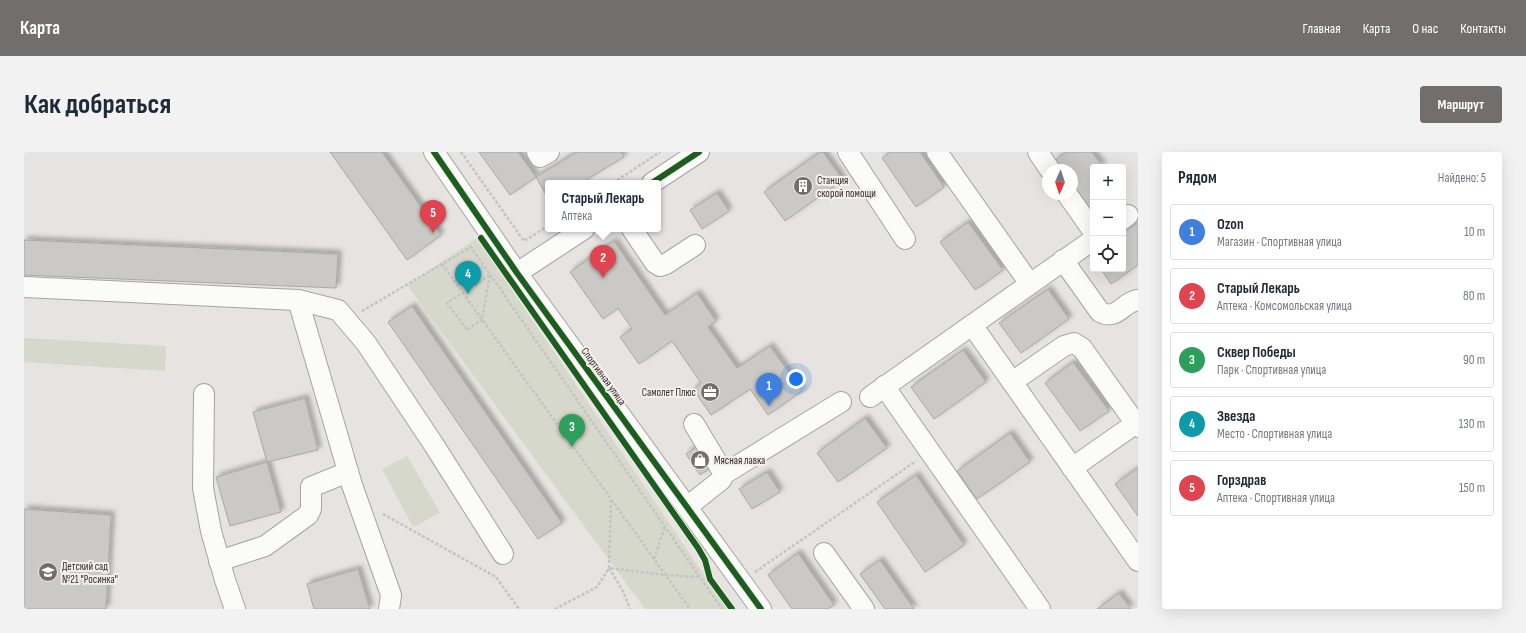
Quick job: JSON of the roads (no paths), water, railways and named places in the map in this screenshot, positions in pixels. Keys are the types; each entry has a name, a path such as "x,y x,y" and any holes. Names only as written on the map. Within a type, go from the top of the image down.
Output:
{"street":[{"name":"Спортивная улица","path":"434,152 517,273 761,609"},
{"path":"537,152 540,157 549,152"},
{"path":"656,180 698,152"},
{"path":"848,152 904,240"},
{"path":"938,152 1030,284"},
{"path":"1038,152 1046,164"},
{"path":"1071,200 1090,227"},
{"path":"517,273 579,232"},
{"path":"634,232 655,263 660,266 666,264 695,245"},
{"path":"1040,609 930,452 877,391 1090,242"},
{"path":"1063,260 1100,312 1107,315 1114,314 1132,301 1138,300"},
{"path":"24,287 298,300 338,310 366,343 434,445 503,554"},
{"path":"298,300 348,472 391,595 389,609"},
{"path":"972,325 1137,559"},
{"path":"1012,382 1064,346 1074,343 1082,348 1137,426 1072,468"},
{"path":"204,394 203,488 211,531 234,609"},
{"path":"687,507 721,480 724,474 841,402"},
{"path":"694,424 724,474"},
{"path":"219,561 265,546 308,515 311,509 311,487 348,472"},
{"path":"824,553 864,609"}],"place":[{"name":"Станция скорой помощи","path":"803,186"},
{"name":"Горздрав","path":"433,233"},
{"name":"Старый Лекарь","path":"603,278"},
{"name":"Звезда","path":"468,294"},
{"name":"Самолет Плюс","path":"710,392"},
{"name":"Ozon","path":"769,406"},
{"name":"Сквер Победы","path":"572,447"},
{"name":"Мясная лавка","path":"700,460"},
{"name":"Детский сад №21 \"Росинка\"","path":"48,572"}]}
